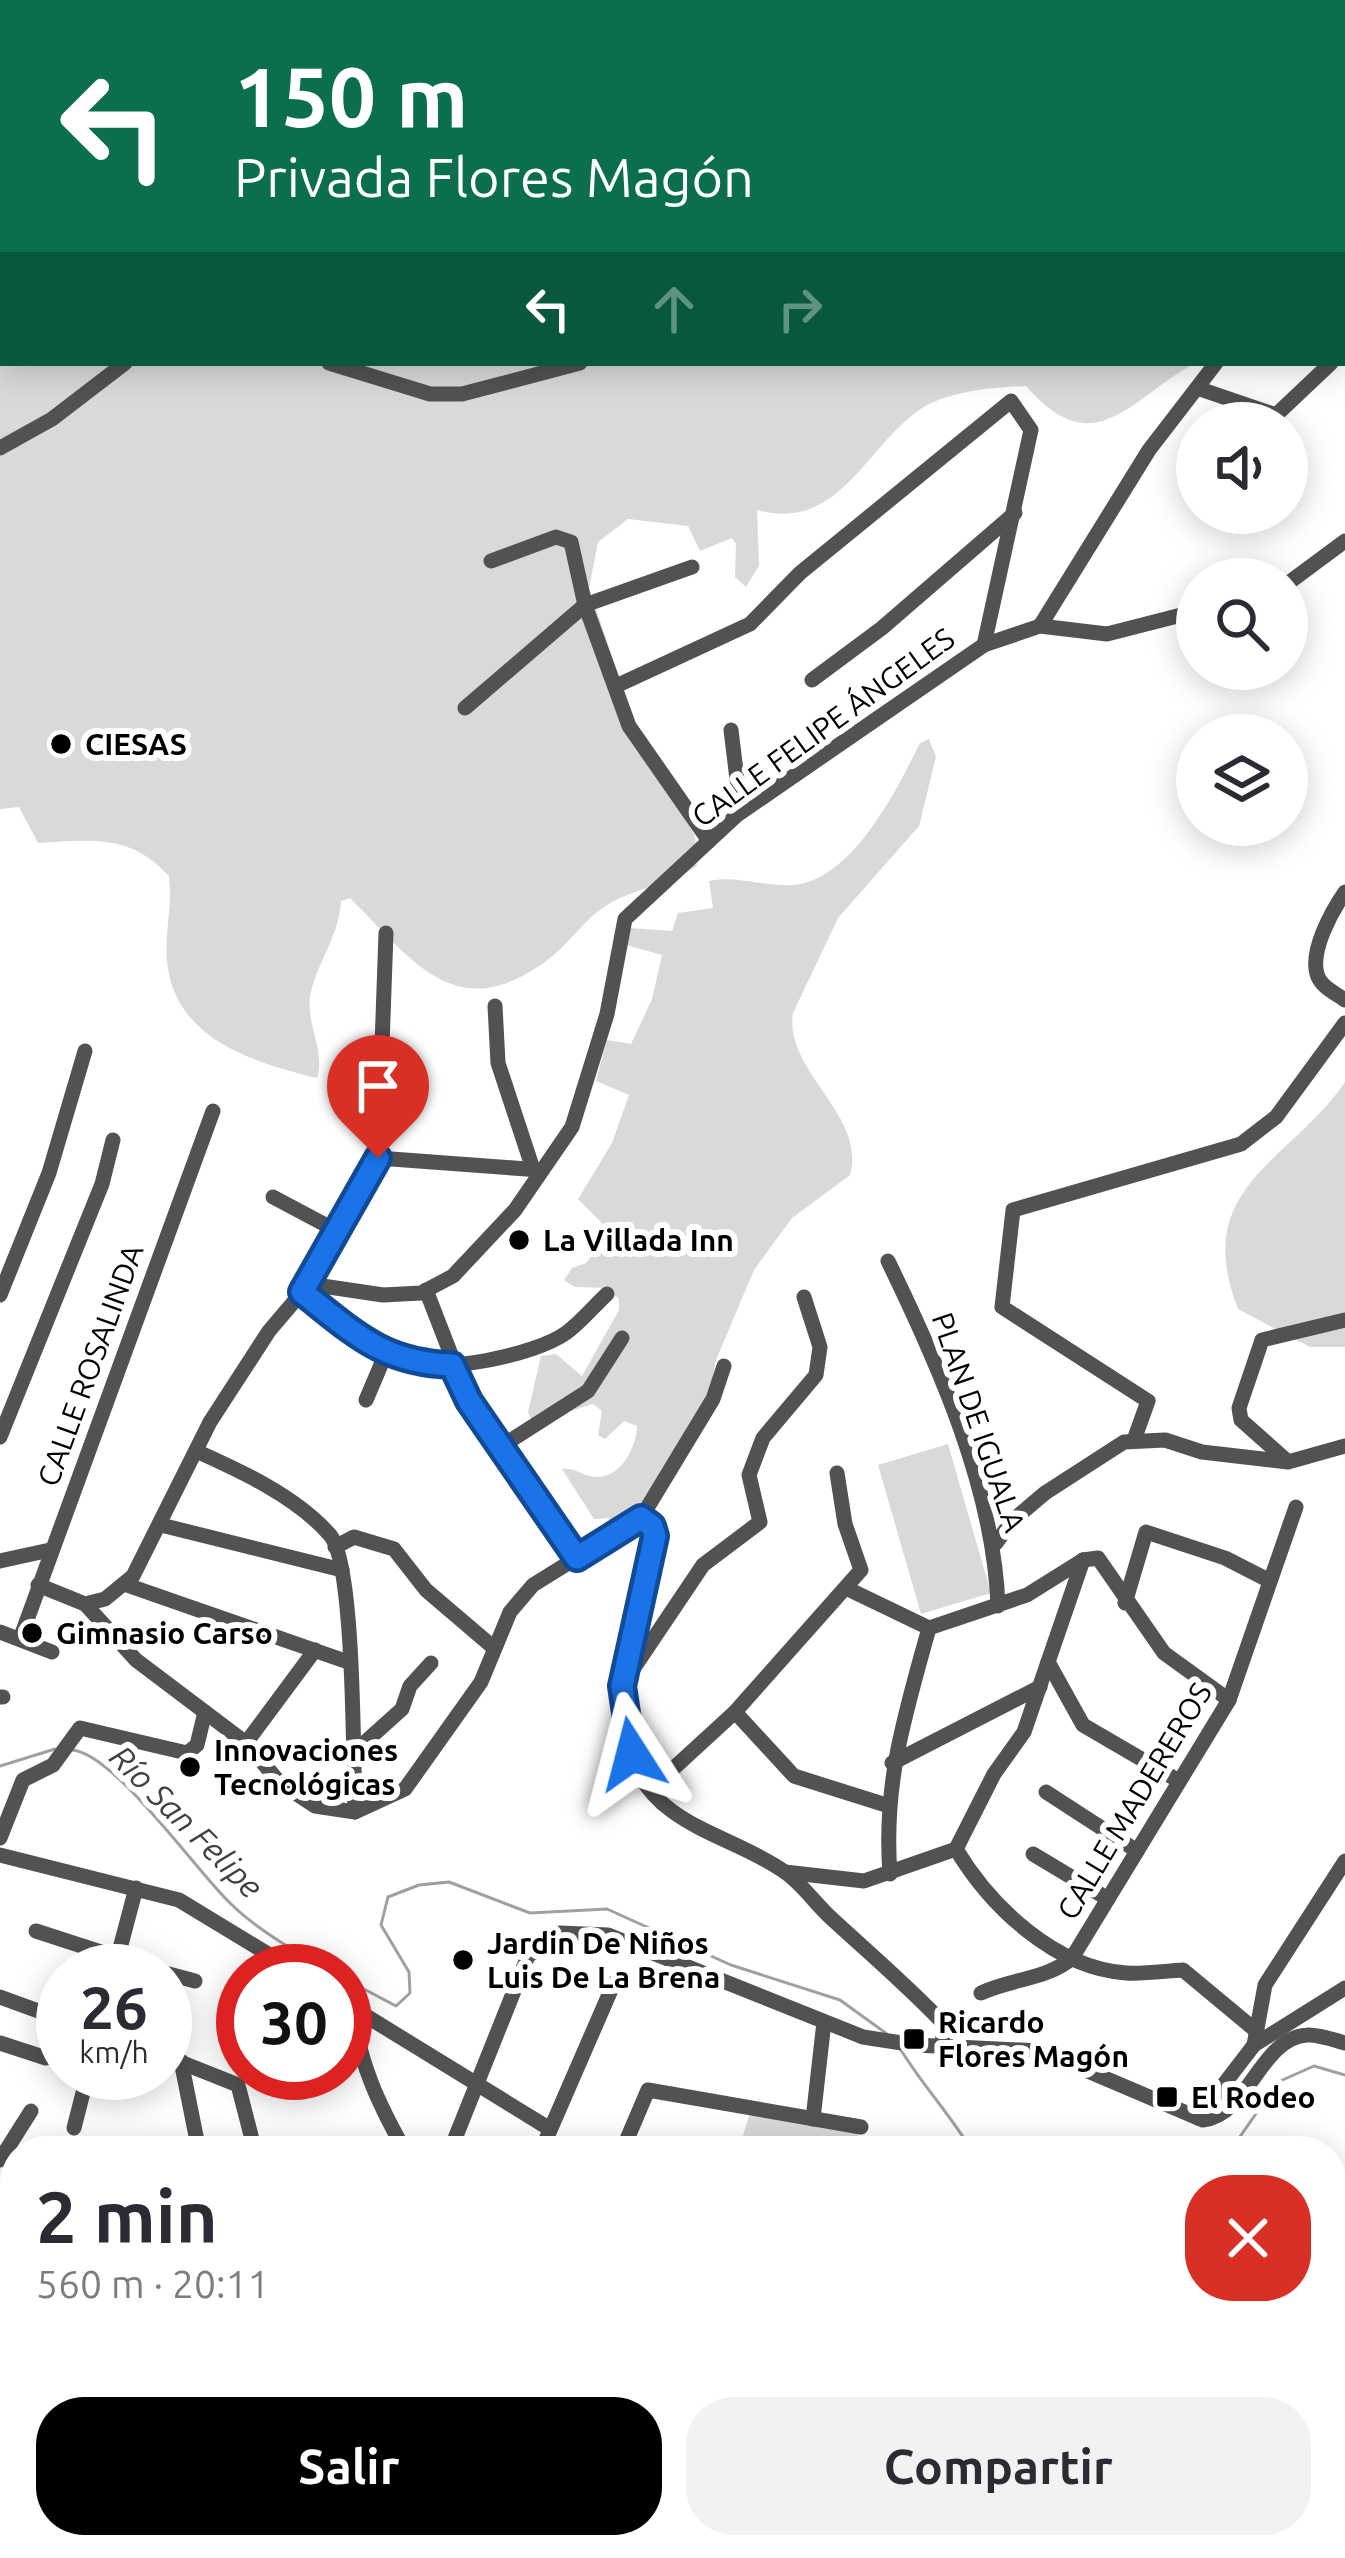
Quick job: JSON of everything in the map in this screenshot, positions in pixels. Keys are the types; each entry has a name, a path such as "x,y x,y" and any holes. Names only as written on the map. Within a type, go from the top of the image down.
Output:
{"street":[{"path":"0,448 52,419 99,377 119,366"},
{"path":"338,366 430,394 462,394 569,366"},
{"path":"1040,626 1144,457 1214,366"},
{"path":"1197,388 1276,415 1328,366"},
{"path":"616,686 749,624 800,573 1011,401 1031,430 984,645"},
{"path":"812,680 882,628 1015,513"},
{"path":"491,561 565,537 571,542 586,605 629,726 709,841"},
{"path":"1308,568 1345,541"},
{"path":"465,708 586,605 692,567"},
{"name":"CALLE FELIPE ÁNGELES","path":"426,1290 453,1276 500,1227 572,1126 586,1090 625,919 741,812 984,645 1040,626 1107,634 1176,616"},
{"path":"731,730 741,812"},
{"path":"1345,892 1328,922 1316,969 1320,982 1345,1000"},
{"path":"85,1604 105,1599 124,1584 161,1525 196,1451 269,1331 305,1288 378,1158 386,933"},
{"path":"378,1158 537,1169 498,1063 495,1006"},
{"path":"1134,1440 1148,1401 1002,1307 1013,1210 1241,1144 1272,1123 1345,1023"},
{"path":"0,1294 49,1173 85,1051"},
{"name":"CALLE ROSALINDA","path":"20,1639 213,1111"},
{"path":"0,1437 102,1184 113,1140"},
{"path":"273,1197 337,1231"},
{"name":"PLAN DE IGUALA","path":"888,1261 933,1357 996,1544 998,1606"},
{"path":"305,1288 383,1295 426,1290 469,1401 577,1558"},
{"path":"305,1288 386,1353 409,1364 452,1365 536,1348 566,1333 607,1294"},
{"path":"622,1686 703,1565 751,1531 761,1512 749,1494 749,1475 763,1438 816,1375 820,1347 804,1297"},
{"path":"1288,1462 1241,1420 1240,1408 1262,1340 1345,1320"},
{"path":"502,1446 588,1391 622,1338"},
{"path":"366,1400 386,1353"},
{"path":"38,1585 85,1604 136,1660 246,1743 280,1783 315,1806 355,1812 405,1789 481,1682 510,1612 533,1585 641,1518 713,1399 724,1366"},
{"path":"996,1544 1012,1521 1084,1464 1134,1440 1166,1440 1202,1452 1288,1462 1345,1446"},
{"path":"196,1451 269,1488 332,1537 342,1570 355,1812"},
{"path":"651,1790 735,1712 861,1570 844,1524 837,1473"},
{"name":"CALLE MADEREROS","path":"982,1993 1012,1979 1058,1971 1072,1958 1229,1700 1296,1507"},
{"path":"641,1518 655,1536 622,1686 632,1754 651,1790 678,1815 785,1872 944,2024 942,2046"},
{"path":"161,1525 342,1570"},
{"path":"1125,1603 1145,1532 1225,1558 1270,1581"},
{"path":"335,1547 354,1537 394,1549 426,1590 494,1648"},
{"path":"0,1561 50,1550"},
{"path":"848,1589 929,1628 998,1606 1084,1560 1097,1558 1164,1653 1229,1700"},
{"path":"785,1872 865,1881 956,1849 994,1774 1024,1732 1084,1560"},
{"path":"124,1584 348,1661"},
{"path":"890,1874 886,1805 892,1763 929,1628"},
{"path":"0,1632 52,1652"},
{"path":"246,1743 315,1650"},
{"path":"1048,1662 1083,1725 1179,1781"},
{"path":"352,1754 402,1709 410,1686 431,1663"},
{"path":"892,1763 1040,1687"},
{"path":"0,1838 28,1775 58,1760 80,1728 190,1752 197,1745 205,1712"},
{"path":"735,1712 794,1776 886,1805"},
{"path":"0,1790 19,1791"},
{"path":"1046,1792 1137,1851"},
{"path":"956,1849 997,1906 1072,1958 1125,1973 1183,1970 1254,2037"},
{"path":"1033,1854 1108,1900"},
{"path":"0,1856 136,1888 199,1909 254,1944"},
{"path":"1198,2118 1254,2037 1265,1985 1286,1946 1345,1861"},
{"path":"121,1944 136,1888"},
{"path":"36,1931 67,1944"},
{"path":"456,2136 528,1957 543,1941 568,1931 590,1931 641,1945 824,2022 888,2043 1041,2051 1198,2118 1224,2112 1276,2053 1306,2035 1345,2043"},
{"path":"547,2136 614,1983"},
{"path":"1254,2037 1345,1988"},
{"path":"0,1996 36,2010"},
{"path":"372,2020 550,2129"},
{"path":"814,2119 824,2022"},
{"path":"0,2043 36,2055"},
{"path":"192,2067 238,2085 252,2136"},
{"path":"372,2088 396,2136"},
{"path":"628,2136 648,2090 861,2127"},
{"path":"74,2128 81,2100"},
{"path":"185,2100 195,2136"},
{"path":"18,2136 31,2110"}],"shaded area":[{"path":"0,366 1190,366 1130,408 1091,423 1072,421 1050,409 1026,386 974,391 924,407 831,497 810,509 786,514 757,510 759,566 746,587 735,577 732,538 700,551 688,526 628,519 598,542 589,588 640,739 695,836 697,866 612,902 550,958 517,979 488,988 462,987 438,978 395,944 350,898 341,901 337,925 311,992 317,1078 247,1056 205,1032 188,1015 168,969 169,876 154,862 109,842 38,843 19,807 0,809"},
{"path":"929,739 936,757 919,826 838,918 793,1013 800,1055 847,1133 850,1175 792,1218 754,1270 716,1360 706,1409 631,1521 609,1529 609,1518 594,1519 562,1469 594,1477 615,1471 631,1450 637,1426 624,1421 605,1439 598,1435 602,1411 593,1404 533,1423 528,1412 541,1356 556,1354 582,1376 619,1310 619,1299 607,1288 575,1287 564,1280 572,1268 586,1263 610,1231 578,1199 612,1143 629,1095 596,1081 607,1040 631,1044 652,999 662,955 626,945 630,928 672,931 678,913 713,908 709,881 793,885 835,867 870,829 920,743"},
{"path":"1345,1082 1345,1347 1310,1347 1238,1309 1227,1267 1227,1233 1236,1204 1253,1180"},
{"path":"948,1444 991,1593 921,1614 878,1465"},
{"path":"750,2113 858,2134 858,2136 743,2136"}],"waterway":[{"name":"Río San Felipe","path":"0,1766 55,1749"},
{"name":"Río San Felipe","path":"71,1750 109,1770 215,1888 285,1944"},
{"name":"Río San Felipe","path":"372,1993 396,2006 410,1993 409,1972 381,1925 388,1897 419,1885 449,1882 530,1913 607,1909 731,1965 840,2000 887,2034"},
{"path":"901,2050 962,2136"},
{"path":"1240,2136 1278,2082 1314,2066 1345,2075"}],"place":[{"name":"CIESAS","path":"61,744"},
{"name":"La Villada Inn","path":"519,1240"},
{"name":"Gimnasio Carso","path":"32,1633"},
{"name":"Innovaciones Tecnológicas","path":"190,1767"},
{"name":"Jardin De Niños Luis De La Brena","path":"463,1960"},
{"name":"Ricardo Flores Magón","path":"914,2039"},
{"name":"El Rodeo","path":"1167,2097"}],"route":[{"path":"378,1158 302,1292 386,1353 409,1364 452,1365 469,1401 577,1558 641,1518 652,1526 655,1536 622,1686 623,1723 632,1754"}]}
